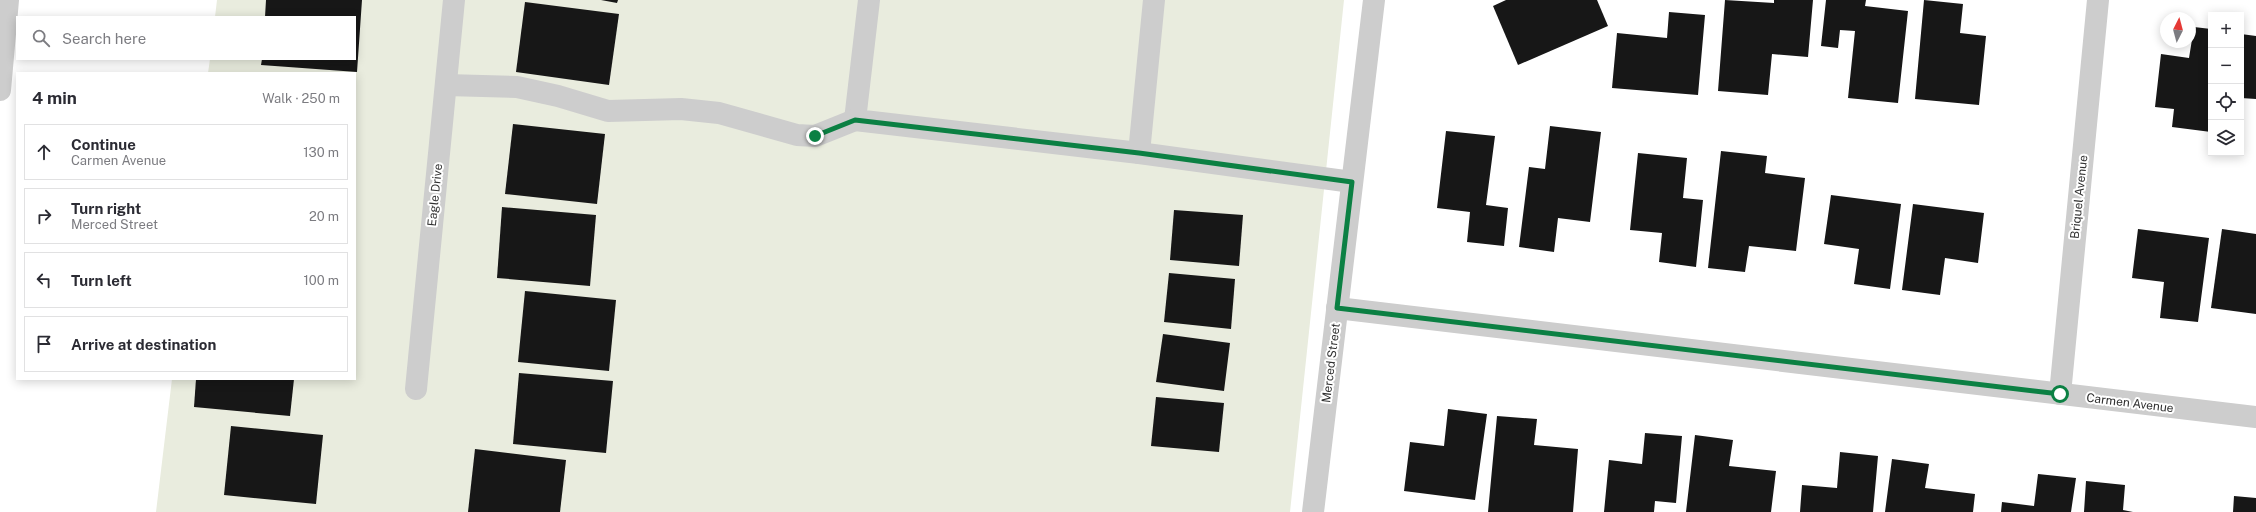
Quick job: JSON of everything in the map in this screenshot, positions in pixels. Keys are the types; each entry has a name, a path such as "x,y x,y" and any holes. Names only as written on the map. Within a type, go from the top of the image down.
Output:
{"street":[{"path":"0,90 8,0"},
{"name":"Eagle Drive","path":"416,389 454,0"},
{"path":"855,120 869,0"},
{"path":"1139,153 1154,0"},
{"name":"Merced Street","path":"1313,512 1374,0"},
{"name":"Briquel Avenue","path":"2060,394 2098,0"},
{"path":"446,85 517,87 558,96 608,111 681,109 720,113 796,135 815,136 855,120 1139,153 1352,182"},
{"name":"Carmen Avenue","path":"1337,308 2256,418"}],"shaded area":[{"path":"217,0 1344,0 1290,512 156,512 172,380 356,380 356,72 208,72 210,60 356,60 356,16 215,16"}],"building":[{"path":"266,0 362,0 357,72 261,65 262,60 356,60 356,16 265,16"},
{"path":"601,0 618,0 617,3"},
{"path":"1506,0 1597,0 1608,26 1518,65 1493,6"},
{"path":"1725,0 1774,3 1774,0 1813,0 1808,57 1772,54 1768,95 1718,91"},
{"path":"1826,0 1866,0 1865,6 1908,11 1898,103 1848,98 1855,31 1840,30 1838,48 1821,46"},
{"path":"1924,0 1963,4 1960,33 1986,36 1979,105 1915,99"},
{"path":"525,2 619,14 609,85 516,72"},
{"path":"1669,12 1705,15 1698,95 1612,88 1617,33 1667,38"},
{"path":"2196,27 2208,29 2208,132 2172,127 2174,109 2155,107 2161,54 2189,58 2191,48 2196,48"},
{"path":"2244,34 2256,36 2256,99 2244,98"},
{"path":"513,124 605,134 597,204 505,194"},
{"path":"1550,126 1601,132 1590,222 1558,218 1554,252 1519,247 1529,167 1545,169"},
{"path":"1446,131 1495,136 1486,205 1508,208 1504,246 1467,242 1470,212 1437,208"},
{"path":"1721,151 1767,156 1765,173 1805,178 1796,251 1749,246 1745,272 1708,268"},
{"path":"1638,153 1687,158 1683,198 1703,200 1696,267 1659,262 1662,233 1630,230"},
{"path":"1831,195 1901,204 1890,289 1854,284 1859,249 1824,244"},
{"path":"1913,204 1984,213 1978,263 1945,258 1940,295 1902,290"},
{"path":"502,207 596,215 590,286 497,278"},
{"path":"1174,210 1243,215 1239,266 1170,260"},
{"path":"2138,229 2209,238 2198,322 2160,318 2164,282 2132,278"},
{"path":"2222,229 2256,234 2256,314 2211,308"},
{"path":"1169,273 1235,279 1231,329 1164,322"},
{"path":"525,291 616,300 609,371 518,362"},
{"path":"1163,334 1230,343 1224,391 1156,382"},
{"path":"519,373 613,381 606,453 513,444"},
{"path":"196,380 294,380 290,416 194,407"},
{"path":"1156,397 1224,403 1219,452 1151,446"},
{"path":"1448,409 1487,414 1475,500 1404,491 1410,442 1444,446"},
{"path":"1497,416 1537,419 1534,445 1578,449 1573,512 1488,512"},
{"path":"231,426 323,435 316,504 224,495"},
{"path":"1645,433 1682,436 1676,503 1655,501 1654,512 1604,512 1609,460 1642,464"},
{"path":"1695,435 1733,440 1729,466 1776,471 1771,512 1686,512"},
{"path":"475,449 566,460 560,512 468,512"},
{"path":"1840,452 1878,456 1873,512 1800,512 1802,485 1837,488"},
{"path":"1892,459 1929,464 1925,488 1975,494 1973,512 1885,512"},
{"path":"2038,474 2076,478 2071,512 2001,512 2002,502 2034,506"},
{"path":"2086,481 2125,485 2123,510 2133,512 2084,512"},
{"path":"2234,496 2256,498 2256,512 2233,512"}],"route":[{"path":"815,136 855,120 1139,153 1352,182 1337,308 2060,394"}]}
